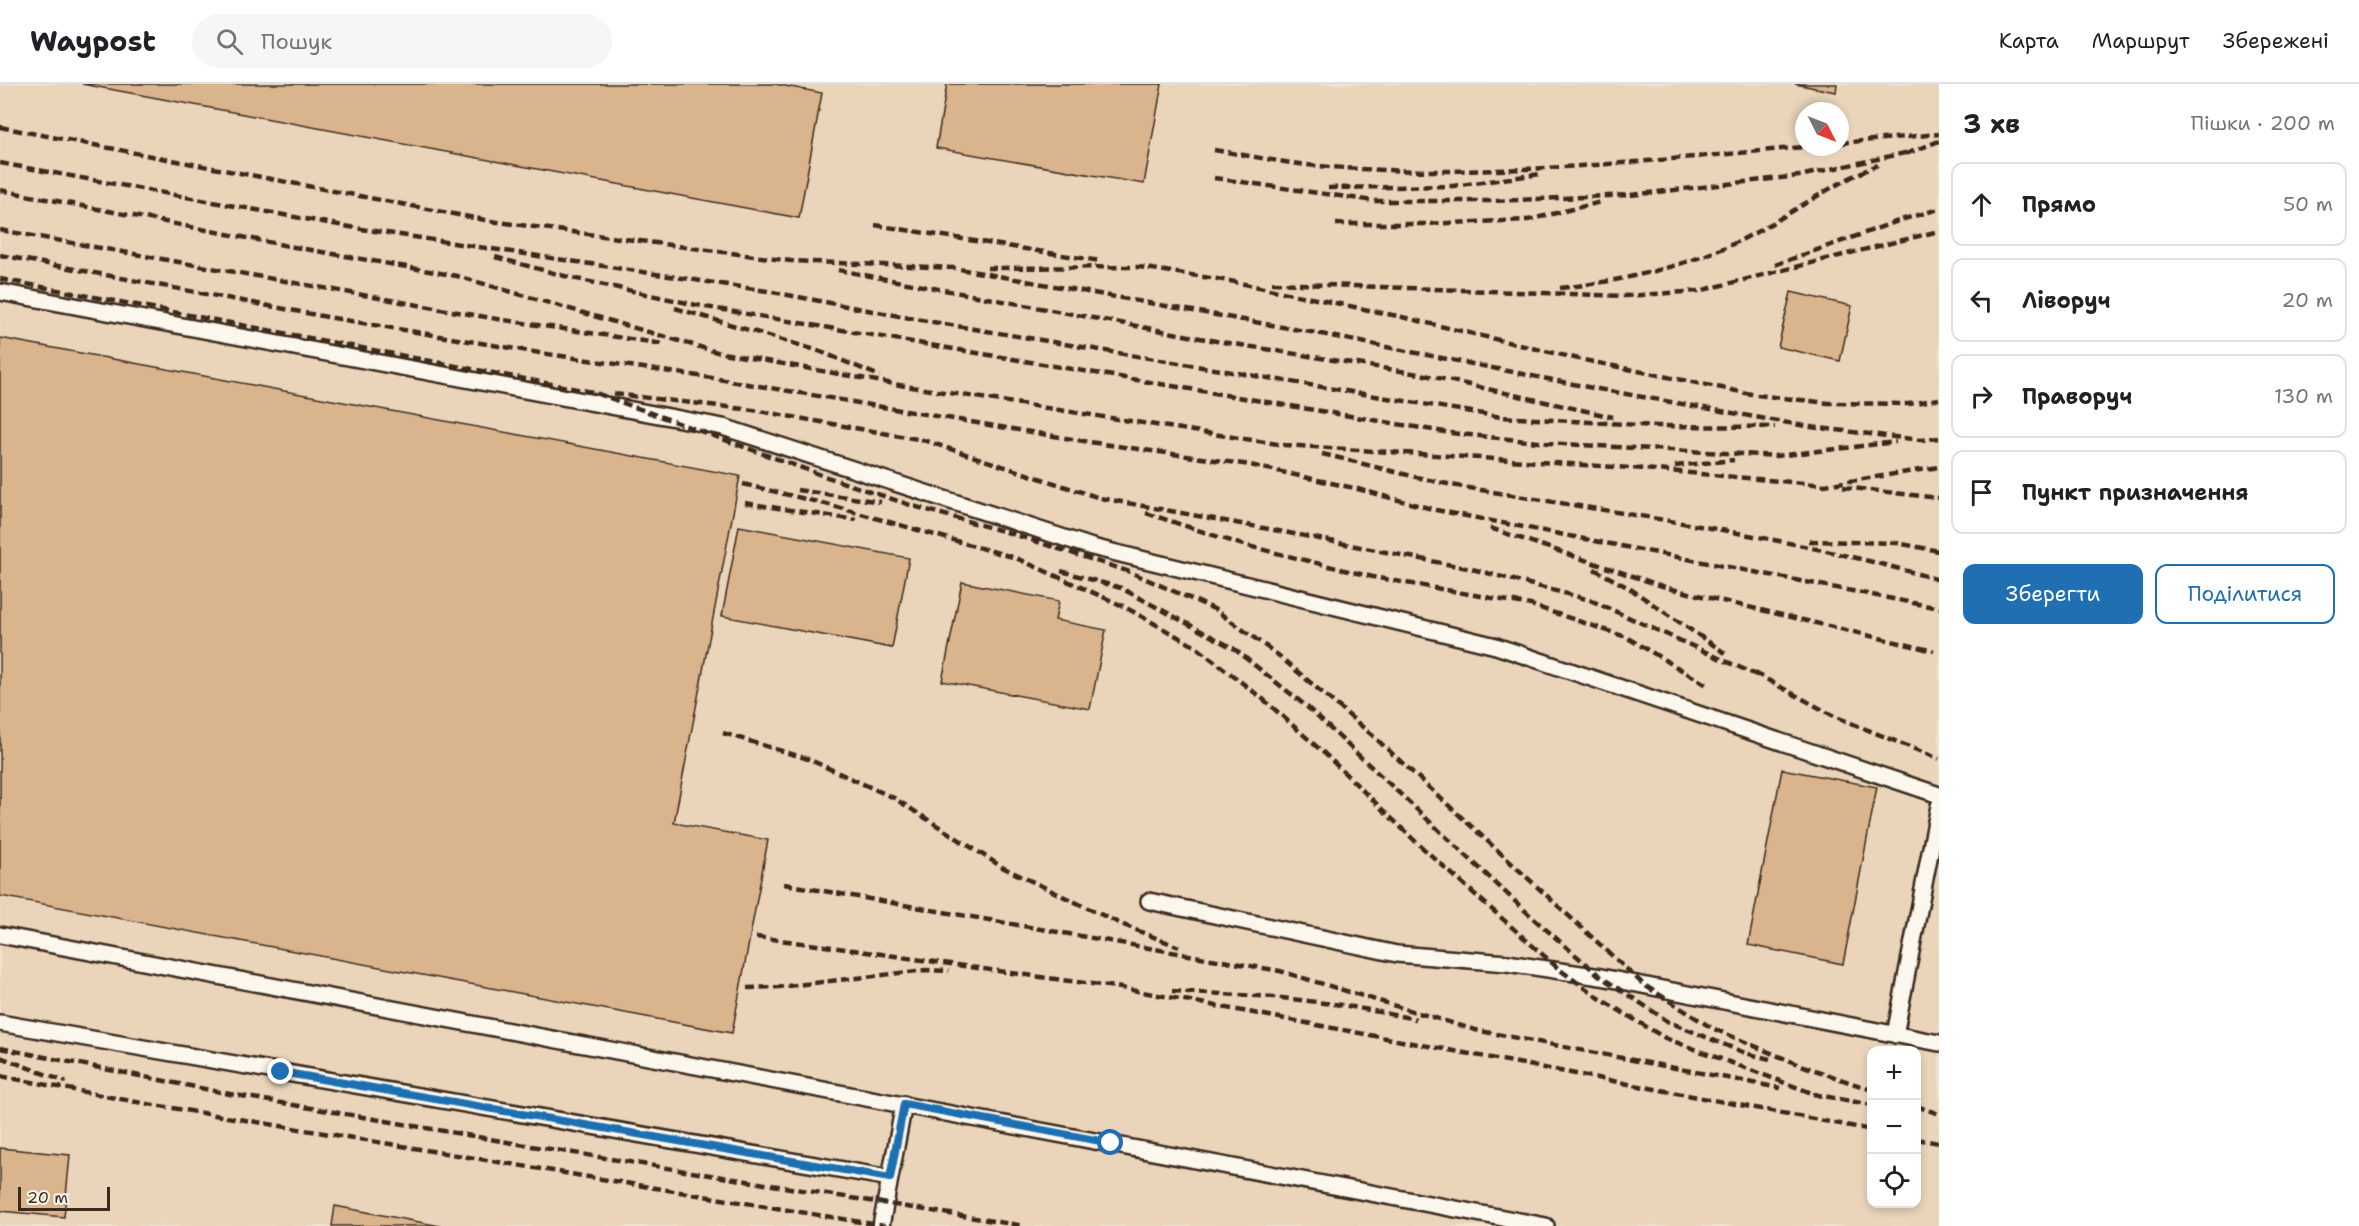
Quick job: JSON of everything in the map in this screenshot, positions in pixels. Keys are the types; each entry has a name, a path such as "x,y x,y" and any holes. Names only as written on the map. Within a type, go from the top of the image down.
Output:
{"lane":[{"path":"0,292 723,427 1092,547 1496,646 1939,795"},
{"path":"1895,1035 1939,806"},
{"path":"1149,901 1397,954 1507,963 1581,974 1939,1044"},
{"path":"0,935 1546,1226"},
{"path":"0,1023 890,1178"},
{"path":"881,1226 904,1104"}],"shaded area":[{"path":"0,84 1939,84 1939,1226 0,1226"}],"building":[{"path":"82,84 775,84 822,93 799,218"},
{"path":"947,84 1162,84 1144,184 936,148"},
{"path":"1795,84 1837,84 1836,92"},
{"path":"1791,292 1852,306 1840,361 1778,347"},
{"path":"0,338 740,476 674,823 768,840 732,1033 0,896"},
{"path":"739,526 909,558 892,648 722,616"},
{"path":"962,582 1059,601 1055,620 1106,630 1090,709 942,681"},
{"path":"1782,769 1877,787 1843,964 1748,945"},
{"path":"0,1148 70,1155 64,1217 0,1211"},
{"path":"335,1206 440,1226 332,1226"}],"railway":[{"path":"0,127 490,221 791,261 954,268 1316,333 1598,389 1811,427 1920,440 1939,438"},
{"path":"1849,142 1939,134"},
{"path":"1906,154 1939,141"},
{"path":"1214,150 1316,166 1449,171 1568,167 1795,148"},
{"path":"1214,178 1374,201 1493,201 1630,195 1799,176 1914,151"},
{"path":"0,163 355,228 767,291 915,319 1501,417 1658,426 1775,427"},
{"path":"1560,288 1605,282 1650,272 1717,251 1755,233 1842,182 1878,165"},
{"path":"1328,188 1453,186 1540,174"},
{"path":"0,190 457,276 717,352 905,386 1284,445 1645,469 1825,485 1939,467"},
{"path":"1336,224 1423,224 1528,220 1601,202"},
{"path":"1775,265 1904,219 1939,209"},
{"path":"875,225 1100,261"},
{"path":"0,230 491,318 663,344"},
{"path":"1272,283 1625,296 1699,291 1939,231"},
{"path":"0,255 327,317 534,352 712,378 1089,442 1250,465 1354,488 1436,510 1939,608"},
{"path":"495,257 572,278 706,307 1450,433 1547,443 1776,456 1896,442"},
{"path":"987,268 1139,267 1230,281 1402,317 1579,359 1756,395 1828,403 1909,404 1939,399"},
{"path":"838,270 1216,341 1425,375 1613,417"},
{"path":"0,279 593,392 913,506 1013,534 1130,572 1214,609 1278,655 1372,735 1644,985 1712,1028 1795,1063 1867,1088"},
{"path":"675,308 819,351 880,376"},
{"path":"614,394 753,410 923,440 1100,498 1472,569 1590,600 1761,677"},
{"path":"1322,454 1461,487 1769,539 1939,580"},
{"path":"1675,466 1734,460"},
{"path":"743,484 826,504 1016,558 1123,606 1196,647 1263,699 1324,753 1415,841 1560,970 1602,1000 1665,1038 1820,1096"},
{"path":"1843,487 1939,498"},
{"path":"797,490 881,502"},
{"path":"745,503 856,520"},
{"path":"1146,513 1240,544 1373,577 1531,605 1626,637 1707,685"},
{"path":"1490,528 1668,588 1934,651"},
{"path":"1809,541 1897,543 1939,551"},
{"path":"1594,569 1629,588 1725,653"},
{"path":"1061,571 1121,588 1233,648 1306,706 1534,919 1601,977 1669,1022 1745,1053 1770,1059"},
{"path":"1755,673 1834,716 1939,759"},
{"path":"723,733 808,759 894,798 1002,867 1121,924 1179,947"},
{"path":"784,884 1280,971 1475,1030 1780,1088"},
{"path":"756,937 1116,987 1867,1129"},
{"path":"747,988 779,987 926,970 949,971"},
{"path":"1172,991 1274,997 1342,1005 1416,1019"},
{"path":"0,1048 230,1094 513,1143 1024,1226"},
{"path":"0,1057 66,1082"},
{"path":"0,1076 142,1103 885,1226"},
{"path":"1813,1094 1867,1104"},
{"path":"1921,1108 1939,1114"},
{"path":"1921,1140 1939,1143"}],"route":[{"path":"281,1072 890,1178 904,1104 1111,1143"}]}
